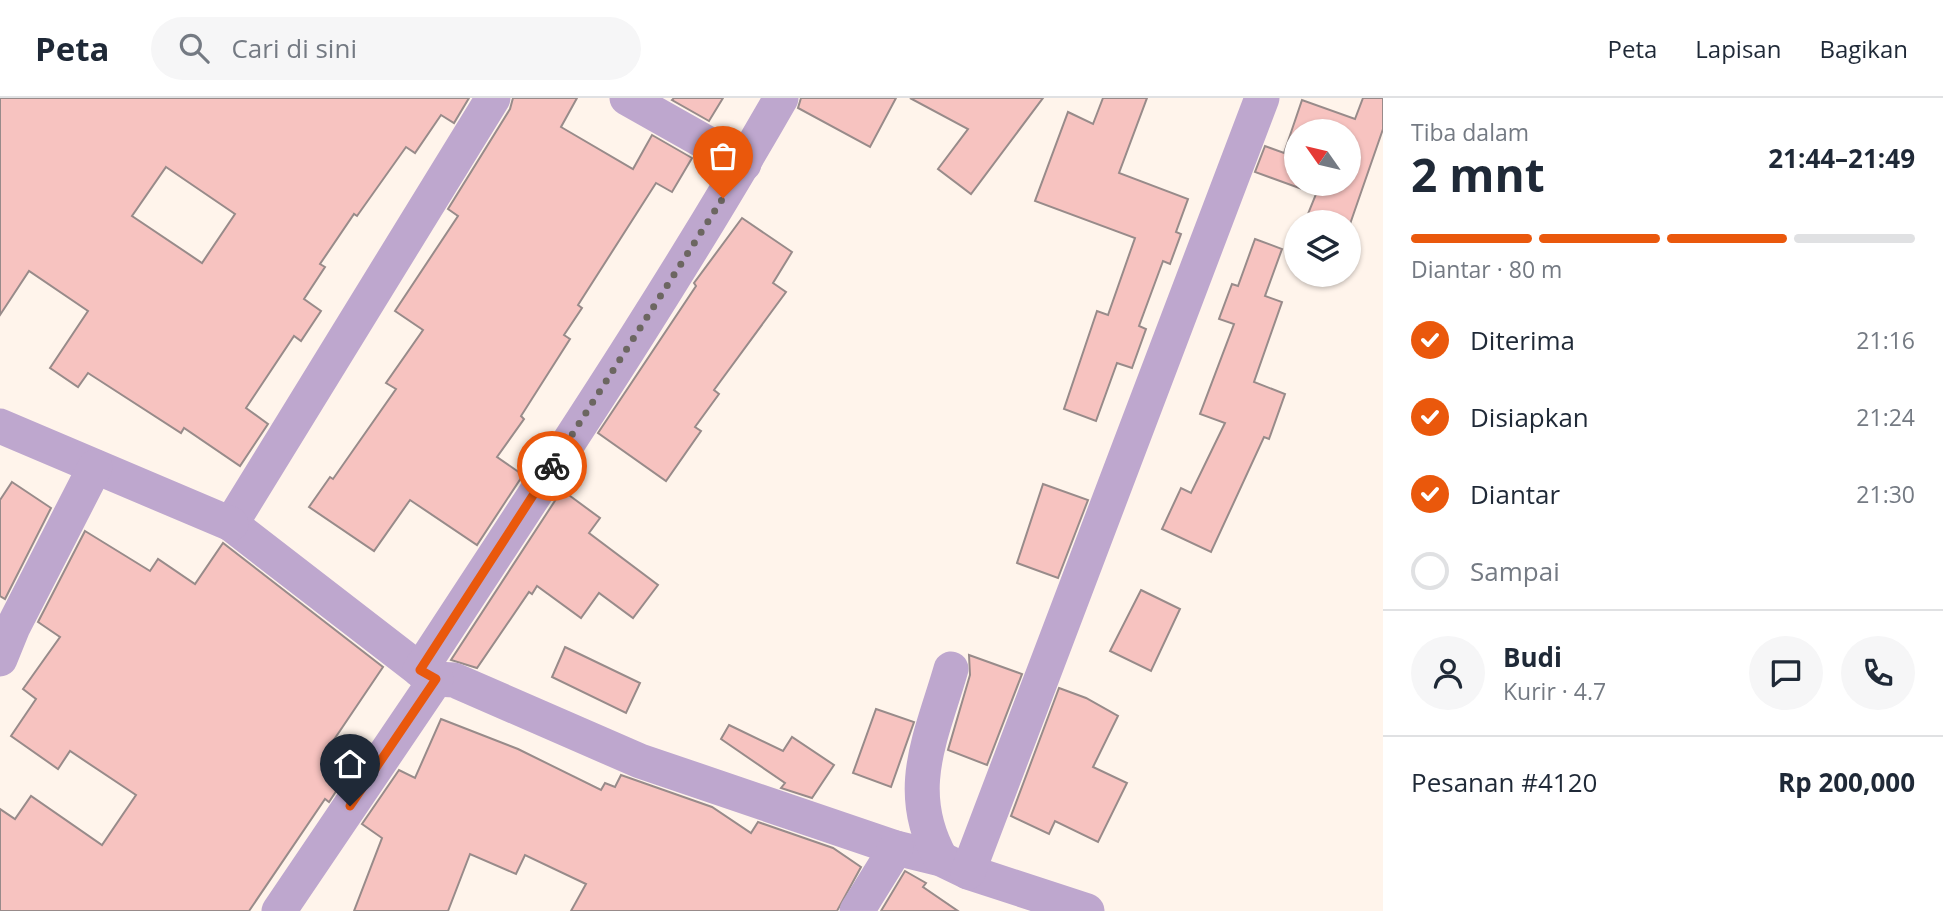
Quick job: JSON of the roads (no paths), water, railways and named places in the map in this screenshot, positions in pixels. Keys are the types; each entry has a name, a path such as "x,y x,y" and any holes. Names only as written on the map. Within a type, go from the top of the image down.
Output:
{"street":[{"path":"231,524 493,98"},
{"path":"627,98 744,164"},
{"path":"279,911 411,663 642,328 744,164 781,98"},
{"path":"955,866 1262,98"},
{"path":"0,426 231,524 266,548 411,663 640,761 1087,911"},
{"path":"0,659 13,627 95,467"},
{"path":"951,669 923,766 921,789 927,833 955,866"},
{"path":"856,911 896,848"}]}
